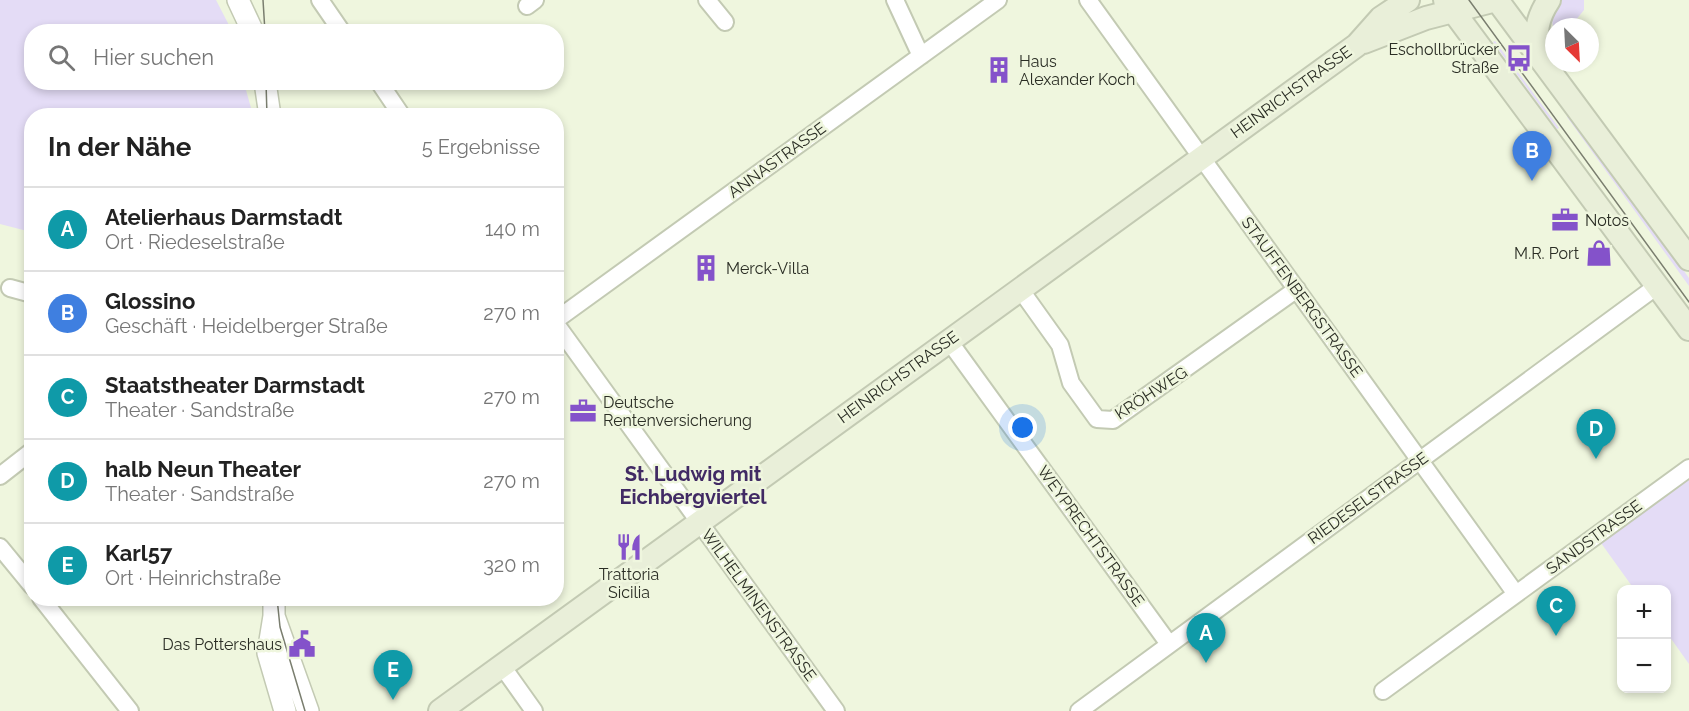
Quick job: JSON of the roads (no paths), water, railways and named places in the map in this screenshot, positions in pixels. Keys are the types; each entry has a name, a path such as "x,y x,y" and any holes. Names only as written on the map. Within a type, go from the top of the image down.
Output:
{"main road":[{"name":"HEINRICHSTRASSE","path":"440,711 1357,45 1381,18 1408,0"},
{"name":"HEINRICHSTRASSE","path":"1357,45 1450,6 1497,0"},
{"path":"1497,0 1689,260"},
{"path":"1538,53 1535,32 1540,13 1549,0"},
{"path":"1450,6 1689,329"}],"street":[{"path":"238,0 249,24"},
{"path":"320,0 336,24"},
{"path":"707,0 725,22"},
{"path":"895,0 921,56"},
{"name":"ANNASTRASSE","path":"564,316 998,0"},
{"name":"STAUFFENBERGSTRASSE","path":"1089,0 1516,594"},
{"path":"384,90 396,108"},
{"name":"RIEDESELSTRASSE","path":"1079,711 1657,285"},
{"path":"10,288 24,292"},
{"name":"KRÖHWEG","path":"1020,289 1060,345 1071,383 1097,419 1113,420 1297,289"},
{"name":"WILHELMINENSTRASSE","path":"564,333 836,711"},
{"name":"WEYPRECHTSTRASSE","path":"949,341 1169,644"},
{"path":"0,476 24,457"},
{"name":"SANDSTRASSE","path":"1383,691 1689,468"},
{"path":"1,550 24,577"},
{"path":"47,606 127,710"},
{"path":"274,607 268,653 285,711"},
{"path":"274,607 308,711"},
{"path":"502,666 534,711"}],"tram line":[{"path":"263,0 264,24"},
{"path":"1469,0 1689,302"},
{"path":"266,90 267,108"},
{"path":"278,606 280,627 305,711"}],"place":[{"name":"Eschollbrücker Straße","path":"1519,58"},
{"name":"Haus Alexander Koch","path":"999,70"},
{"name":"Glossino","path":"1532,181"},
{"name":"Notos","path":"1565,220"},
{"name":"M.R. Port","path":"1599,253"},
{"name":"Merck-Villa","path":"706,268"},
{"name":"Deutsche Rentenversicherung","path":"583,411"},
{"name":"halb Neun Theater","path":"1596,459"},
{"name":"Trattoria Sicilia","path":"629,547"},
{"name":"Staatstheater Darmstadt","path":"1556,636"},
{"name":"Das Pottershaus","path":"302,644"},
{"name":"Atelierhaus Darmstadt","path":"1206,663"},
{"name":"Karl57","path":"393,700"}],"district":[{"name":"St. Ludwig mit Eichbergviertel","path":"693,486"}]}
